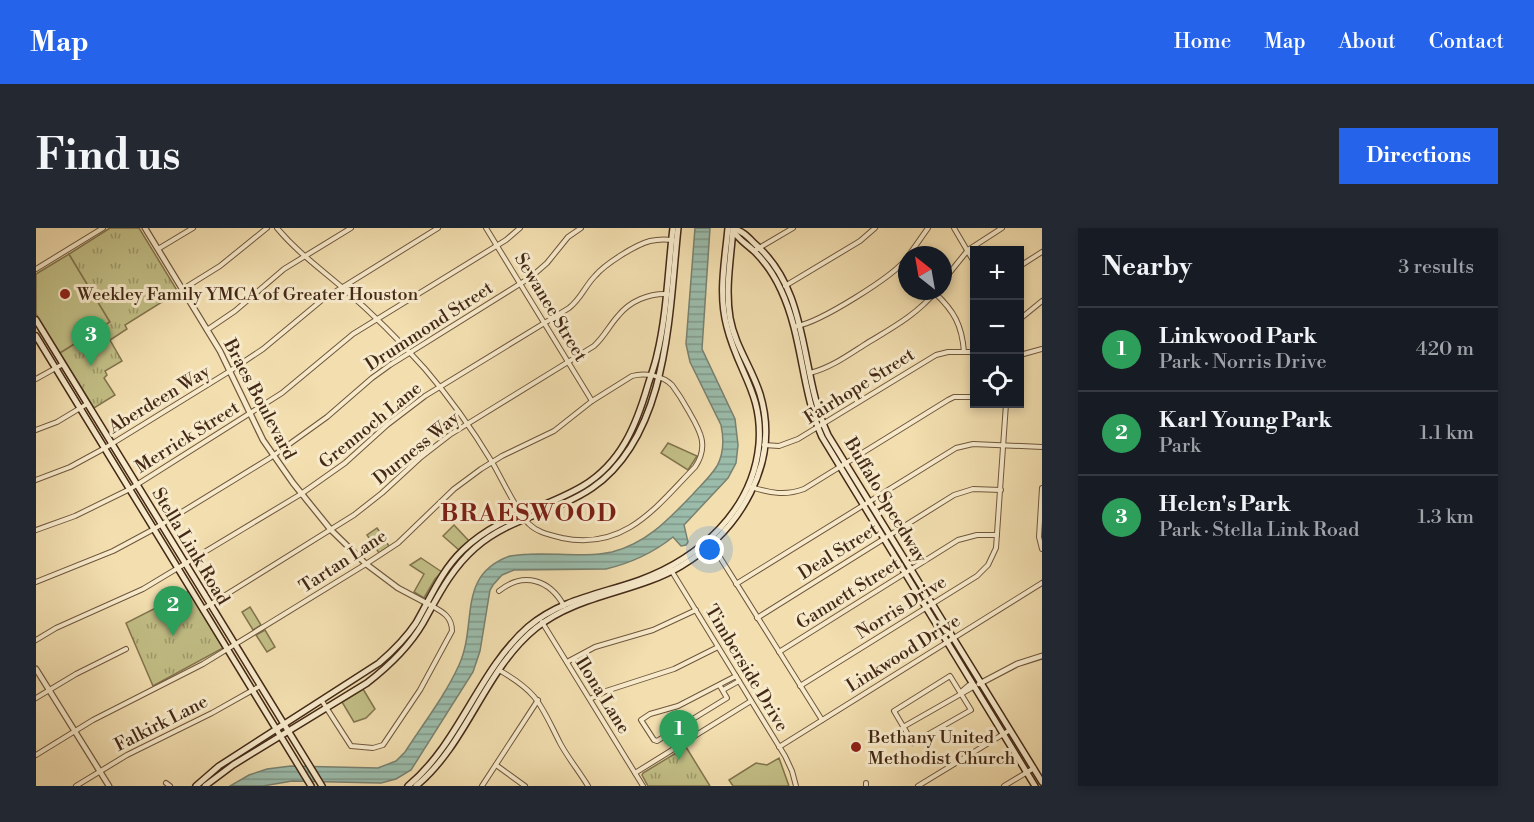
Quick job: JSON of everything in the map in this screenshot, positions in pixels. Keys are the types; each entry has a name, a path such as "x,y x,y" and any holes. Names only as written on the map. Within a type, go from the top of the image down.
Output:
{"main road":[{"path":"205,786 233,765 377,675 400,654 422,624 446,570 495,526 582,486 613,466 640,433 666,346 673,228"},
{"path":"674,240 678,228"},
{"path":"408,786 435,758 497,669 541,621 565,607 639,586 671,569 710,542 735,519 760,471 764,421 761,397 736,339 730,318 728,294 731,228"},
{"path":"731,228 722,290 724,313 729,337 756,402 762,444"},
{"name":"Buffalo Speedway","path":"731,228 741,241 757,250"},
{"name":"Buffalo Speedway","path":"731,228 744,234 783,287 797,326 820,425 950,640 1042,782"},
{"path":"731,246 741,241"},
{"path":"613,466 635,427 661,337 669,294"},
{"name":"Stella Link Road","path":"37,323 322,786"},
{"name":"Stella Link Road","path":"36,336 311,786"},
{"path":"196,786 211,771 229,759 368,672 392,652 429,605"},
{"path":"392,652 400,654"},
{"path":"416,786 446,754 497,669"},
{"name":"Buffalo Speedway","path":"978,684 1003,733 1035,786"},
{"path":"229,759 233,765"}],"street":[{"path":"36,269 103,228"},
{"name":"Braes Boulevard","path":"146,228 230,371 273,456 301,494 331,530 366,564 398,588 429,605"},
{"path":"158,249 193,228"},
{"path":"183,289 220,266 267,228"},
{"path":"277,228 303,256 342,287 410,352 467,423 522,515 540,531 567,539 592,540 614,536 639,523 695,466 703,448 700,430 672,385 651,375"},
{"path":"207,330 226,318 303,256 351,228"},
{"name":"Aberdeen Way","path":"36,480 70,467 105,448 230,371 263,349 310,308 438,228"},
{"name":"Sewanee Street","path":"486,228 592,401"},
{"name":"Merrick Street","path":"36,530 75,516 130,489 282,393 332,350 377,319 497,246 520,228"},
{"name":"Drummond Street","path":"36,582 113,551 161,525 273,456 327,417 372,378 537,273 568,237 581,228"},
{"path":"757,250 793,228"},
{"path":"783,287 860,241 875,228"},
{"path":"915,246 928,228"},
{"path":"954,228 970,253"},
{"path":"952,269 968,250 1002,228"},
{"name":"Grennoch Lane","path":"36,640 56,628 143,589 301,494 345,463 399,415 440,387 544,324 578,300 592,278 603,268 644,243 674,240"},
{"path":"1024,263 1042,252"},
{"path":"797,326 816,320 887,277 898,266"},
{"name":"Durness Way","path":"203,609 331,530 373,501 420,458 467,423 601,340 619,314 630,305 648,296 669,294"},
{"path":"807,374 828,367 904,321 928,300"},
{"path":"943,300 958,319 964,352"},
{"path":"1024,316 1042,301"},
{"path":"1024,354 1042,349"},
{"name":"Fairhope Street","path":"762,444 773,446 792,442 930,358 948,352 970,352"},
{"path":"36,379 63,364"},
{"name":"Tartan Lane","path":"36,755 120,705 228,650 398,543 454,489 492,462 554,430 592,401 633,376 651,375"},
{"path":"751,487 778,494 796,492 812,485 948,400 970,397"},
{"path":"36,430 57,422 87,404"},
{"name":"Norris Drive","path":"800,686 983,570 994,556 1006,408"},
{"path":"736,584 956,448 973,444 1042,447"},
{"path":"1042,488 1039,537 1042,549"},
{"name":"Deal Street","path":"757,618 958,493 973,489 1001,490"},
{"name":"Gannett Street","path":"779,652 967,536 997,536"},
{"path":"710,542 822,720"},
{"name":"Timberside Drive","path":"671,569 779,747 792,771 796,786"},
{"path":"499,591 517,581 537,581 552,588 565,607"},
{"name":"Linkwood Drive","path":"779,747 1042,583"},
{"path":"322,700 351,746 373,748 383,745 420,690 452,631 449,618 429,605"},
{"path":"567,662 595,647 654,630 696,610"},
{"name":"Ilona Lane","path":"541,621 643,786"},
{"path":"590,699 606,691 674,669 718,647"},
{"path":"36,698 126,649"},
{"path":"903,727 961,693 962,689 969,685 978,684 1017,664 1042,657"},
{"path":"36,669 109,786"},
{"path":"497,669 524,686 538,700 569,758 588,786"},
{"path":"950,676 961,693 971,710 913,743 894,711 950,676"},
{"path":"722,688 727,698 657,741 641,720 650,714 678,706 722,688 737,678"},
{"name":"Falkirk Lane","path":"76,786 127,755 212,713 260,686"},
{"path":"482,786 538,700"},
{"path":"635,773 752,701"},
{"path":"918,786 1010,730"},
{"path":"496,765 525,786"},
{"path":"1004,786 1034,768"}],"green space":[{"path":"110,228 139,228 178,292 125,325 127,329 110,340 122,361 105,371 107,375 104,378 115,395 94,408 60,353 110,322 69,254"},
{"name":"Weekley Family YMCA of Greater Houston","path":"69,254 110,322 60,353 36,314 36,274"},
{"path":"668,443 697,456 688,470 661,453"},
{"path":"454,525 469,541 459,550 443,536"},
{"path":"377,528 389,546 379,553 367,535"},
{"path":"421,558 442,572 424,598 414,592 424,574 410,565"},
{"path":"189,591 223,648 153,686 126,623"},
{"path":"250,607 261,625 253,630 242,612"},
{"path":"265,630 275,647 267,652 256,635"},
{"path":"363,689 375,709 366,718 354,722 342,702"},
{"path":"686,747 710,786 648,786 643,773"},
{"path":"779,758 789,786 733,786 729,780 756,763 767,765"}],"shaded area":[{"path":"695,228 710,228 702,349 735,419 738,445 736,463 728,478 684,525 688,542 686,545 681,546 673,537 641,557 606,569 514,570 502,575 490,590 480,651 473,672 411,770 396,779 381,783 292,781 263,786 230,786 249,775 267,769 291,766 378,768 396,761 405,752 441,699 459,665 475,588 482,575 493,564 510,556 523,554 586,555 625,548 657,529 712,473 722,451 721,425 690,362 686,344"}],"place":[{"name":"Weekley Family YMCA of Greater Houston","path":"65,294"},
{"name":"Helen's Park","path":"91,366"},
{"name":"Karl Young Park","path":"173,636"},
{"name":"Bethany United Methodist Church","path":"856,747"},
{"name":"Linkwood Park","path":"679,760"}],"district":[{"name":"BRAESWOOD","path":"529,513"}]}
